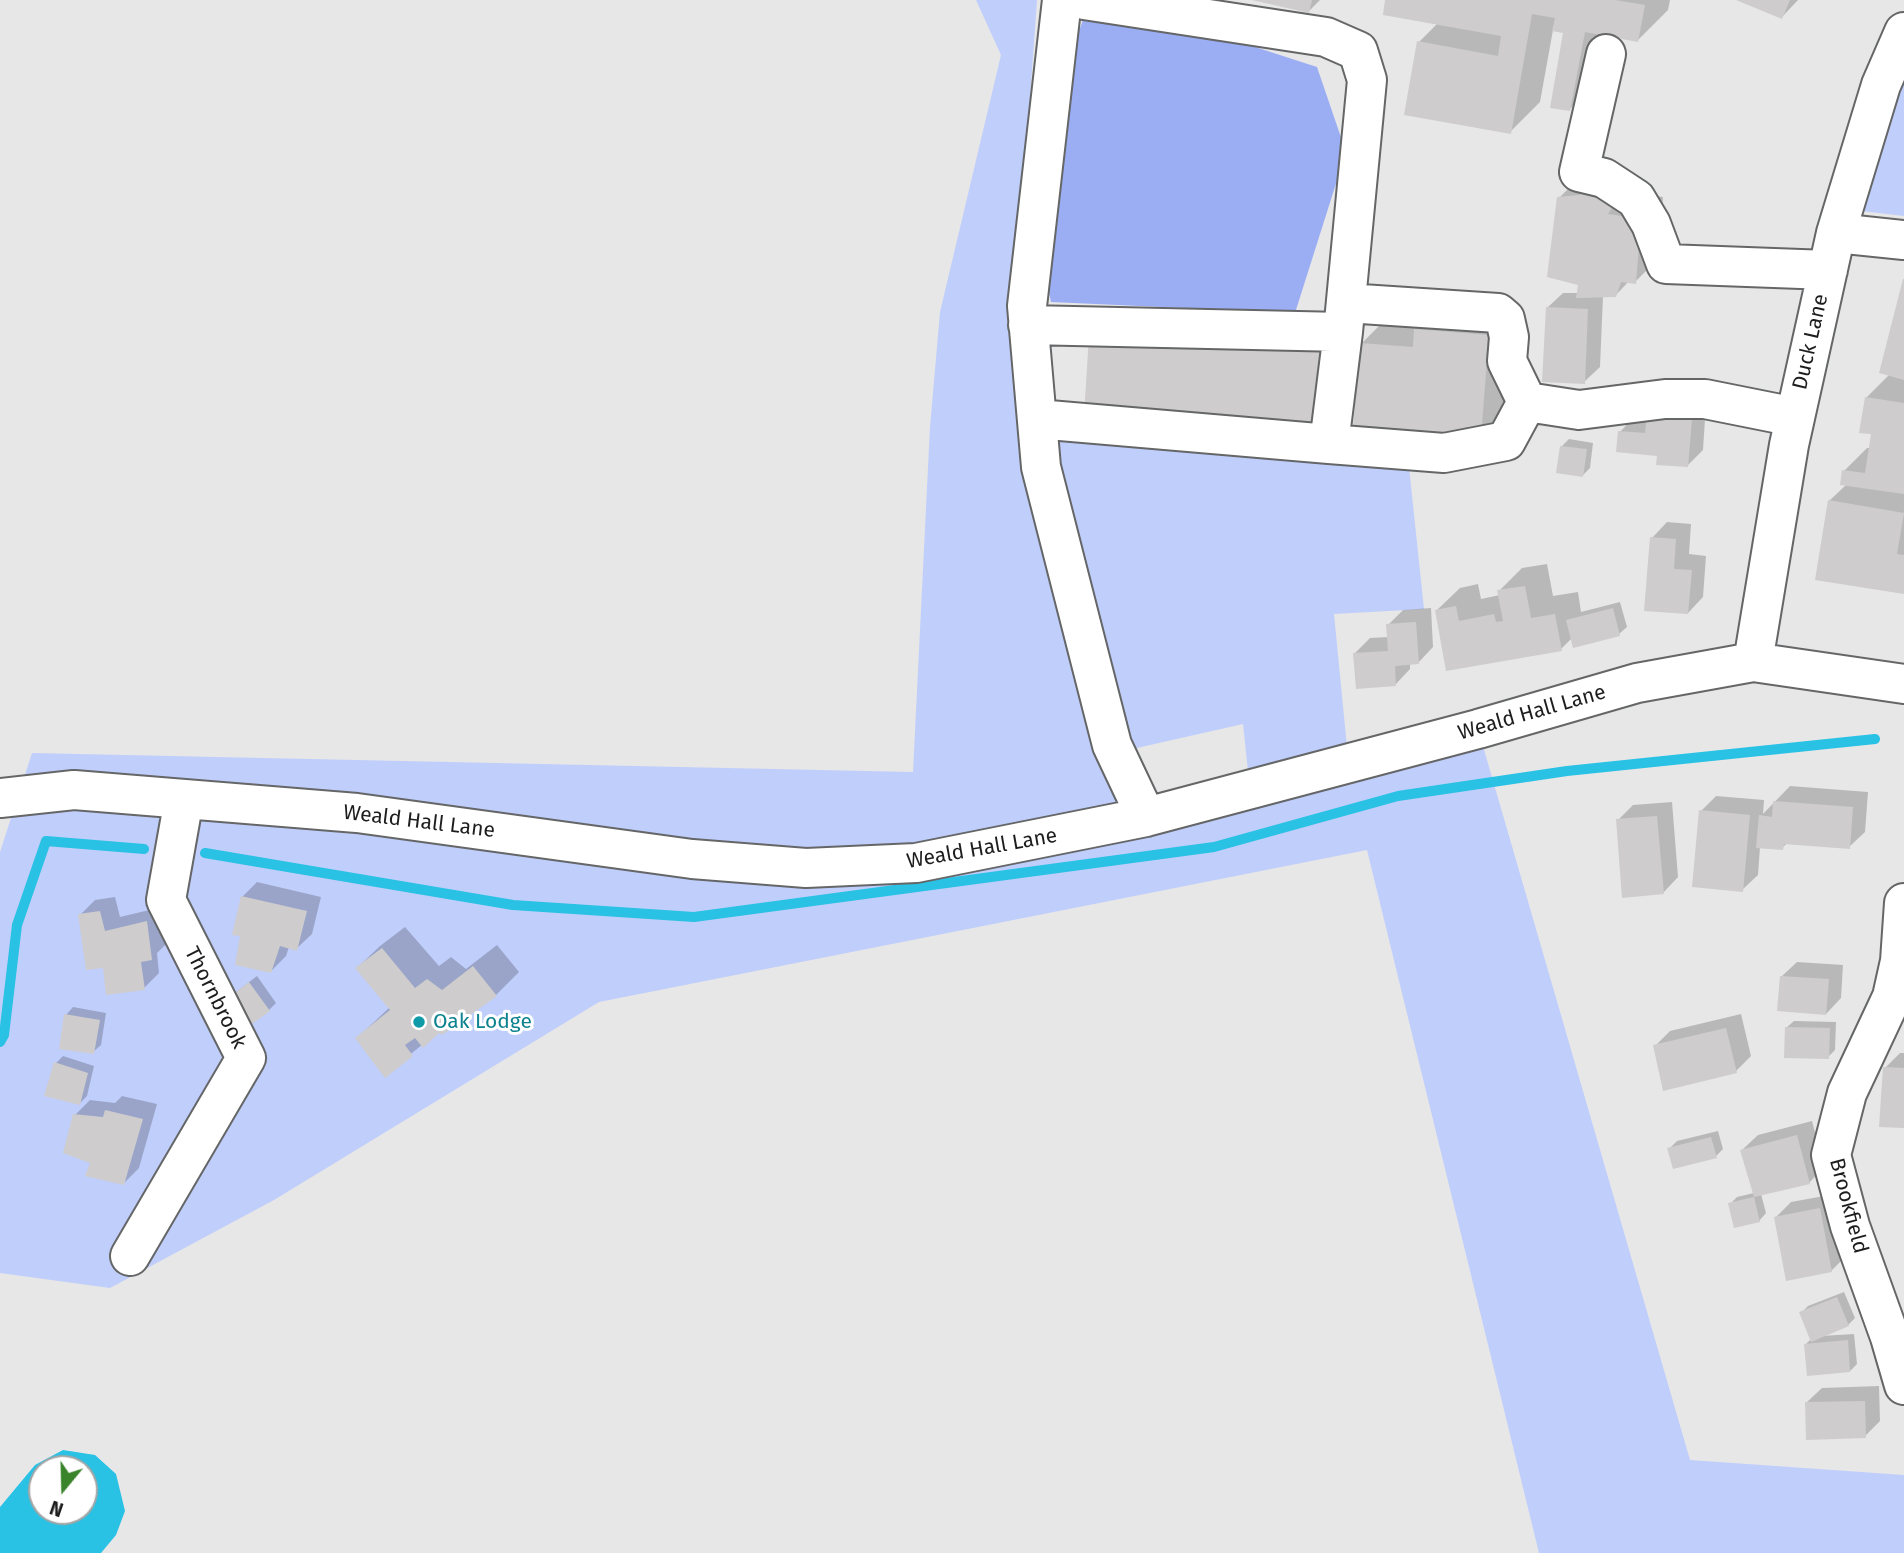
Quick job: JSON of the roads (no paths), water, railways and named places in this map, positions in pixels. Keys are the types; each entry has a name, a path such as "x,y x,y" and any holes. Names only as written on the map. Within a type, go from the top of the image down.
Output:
{"street":[{"path":"1062,0 1027,306 1041,467 1112,745 1146,817"},
{"path":"1084,0 1325,37 1359,51 1367,80 1329,444"},
{"name":"Duck Lane","path":"1753,662 1795,417 1836,233 1881,85 1904,32"},
{"path":"1606,54 1579,172 1604,178 1636,199 1651,224 1666,264 1828,270"},
{"path":"1836,233 1904,240"},
{"path":"1028,326 1498,313 1505,319 1508,337 1507,361 1527,402"},
{"path":"1527,402 1579,410 1665,400 1704,400 1795,417"},
{"path":"1037,419 1444,453 1506,441 1527,402"},
{"name":"Weald Hall Lane","path":"0,798 74,790 357,813 692,859 806,868 916,863 1146,817 1465,733 1637,683 1753,662 1904,684"},
{"name":"Thornbrook","path":"130,1256 246,1058 166,901 184,799"},
{"name":"Brookfield","path":"1904,903 1898,999 1847,1093 1831,1155 1850,1226 1897,1337 1904,1385"}],"waterway":[{"path":"205,853 513,905 694,917 1214,847 1398,796 1567,771 1875,739"},
{"path":"0,1042 4,1035 17,925 46,841 144,849"}],"place":[{"name":"Oak Lodge","path":"419,1022"}]}
